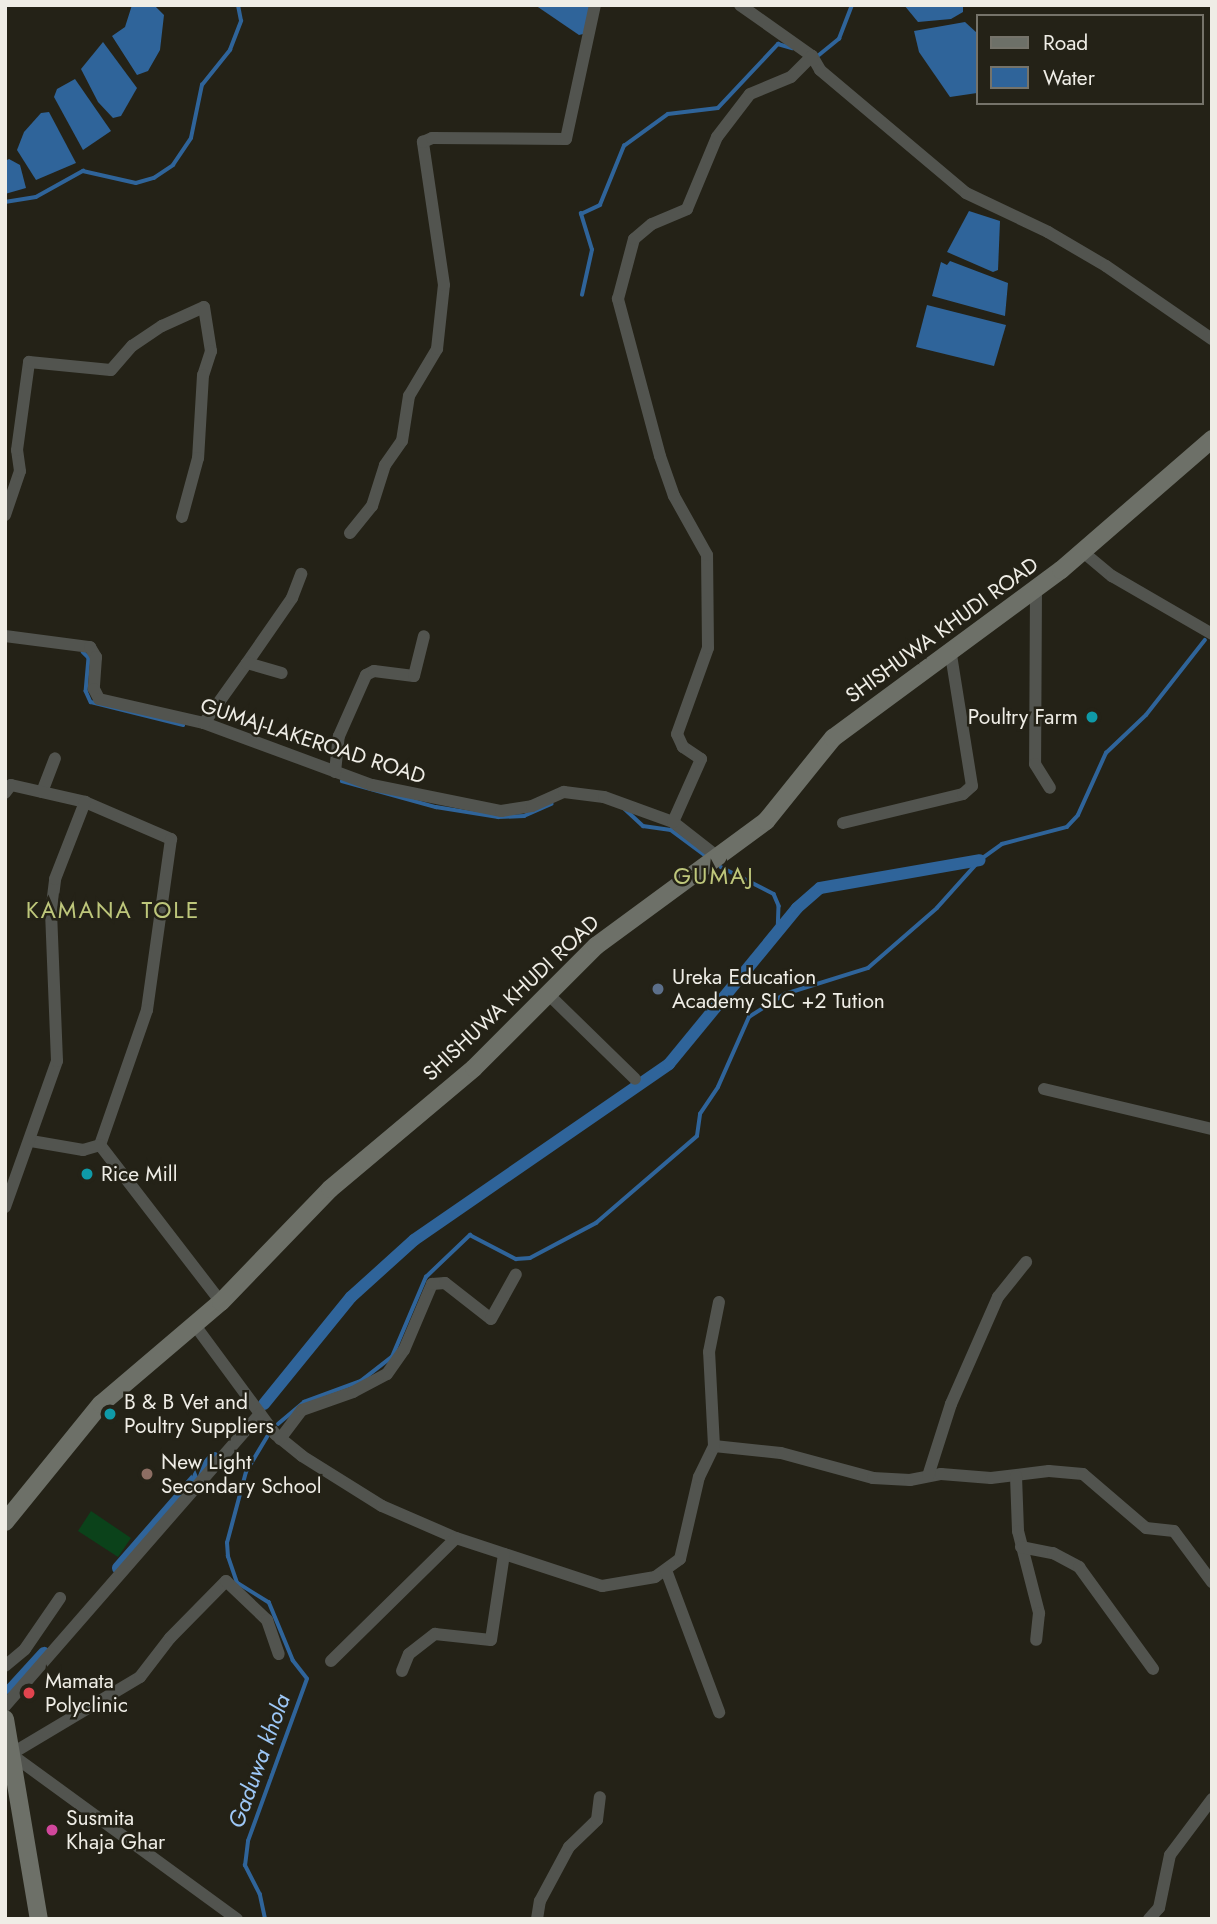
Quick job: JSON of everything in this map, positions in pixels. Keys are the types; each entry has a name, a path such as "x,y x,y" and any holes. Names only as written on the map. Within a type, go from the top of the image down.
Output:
{"main road":[{"name":"SHISHUWA KHUDI ROAD","path":"5,1522 102,1404 221,1301 330,1189 474,1068 596,946 766,821 833,738 951,655 1083,552 1212,439"},
{"path":"5,1719 39,1919"}],"street":[{"path":"350,533 372,506 385,465 402,442 409,396 437,349 444,285 423,142 432,138 566,139 595,5"},
{"path":"740,5 812,56 821,69 966,194 1083,252 1212,339"},
{"path":"673,822 701,759 682,747 677,734 708,648 707,555 674,496 660,456 618,299 634,239 652,224 687,209 717,137 750,94 791,77 812,56"},
{"path":"5,515 20,471 17,450 29,362 111,370 152,332 204,307 211,351 203,375 198,458 182,517"},
{"path":"1083,552 1112,576 1212,634"},
{"path":"204,723 292,597 301,574"},
{"path":"1036,588 1035,764 1050,788"},
{"name":"GUMAJ-LAKEROAD ROAD","path":"5,636 90,647 96,657 94,689 99,699 204,723 335,772 457,806 512,811 551,795 576,792 619,800 673,822 719,858"},
{"path":"335,772 339,736 366,675 374,671 414,676 424,636"},
{"path":"843,823 963,794 972,786 951,655"},
{"path":"247,663 282,673"},
{"path":"42,792 55,758"},
{"path":"7,786 85,802 171,839 147,1010 100,1145"},
{"path":"5,1207 31,1141 57,1061 51,913 55,879 85,802"},
{"path":"549,995 635,1079"},
{"path":"1044,1089 1212,1129"},
{"path":"31,1141 83,1150 100,1145"},
{"path":"100,1145 221,1301"},
{"path":"928,1476 951,1404 998,1297 1026,1262"},
{"path":"280,1439 302,1410 353,1392 387,1374 404,1350 432,1284 445,1283 491,1319 516,1274"},
{"path":"194,1324 280,1439 382,1506 456,1538 602,1586 655,1577 683,1554 699,1477 715,1446 709,1352 719,1302"},
{"path":"5,1706 260,1414"},
{"path":"715,1446 781,1453 873,1478 910,1480 928,1476 1016,1476 1049,1471 1083,1474 1146,1528 1174,1531 1212,1581"},
{"path":"1016,1476 1013,1497 1021,1546 1039,1612 1036,1640"},
{"path":"331,1661 456,1538"},
{"path":"1021,1546 1053,1553 1079,1567 1153,1669"},
{"path":"402,1671 409,1654 435,1634 491,1640 504,1554"},
{"path":"666,1570 719,1712"},
{"path":"237,1919 11,1754 140,1677 170,1638 226,1581 267,1620 279,1654"},
{"path":"5,1666 25,1649 60,1598"},
{"path":"537,1919 540,1901 569,1847 597,1820 600,1797"},
{"path":"1149,1919 1159,1908 1170,1855 1212,1799"}],"green space":[{"path":"91,1511 131,1538 118,1557 78,1531"}],"water":[{"path":"132,5 154,5 164,15 160,50 148,71 137,75 112,36 125,27"},
{"path":"535,5 598,5 592,32 579,35"},
{"path":"904,5 963,5 963,12 951,19 918,22"},
{"path":"965,22 976,32 976,93 950,97 919,52 914,31"},
{"path":"103,42 137,88 121,116 113,118 98,102 81,69"},
{"path":"75,79 111,131 83,150 54,97 57,89"},
{"path":"49,112 76,163 36,180 17,150 24,132 41,113"},
{"path":"9,159 20,165 26,188 5,194 5,161"},
{"path":"969,211 1000,221 998,270 993,272 947,252"},
{"path":"950,261 1008,283 1005,316 932,296 941,262 947,265"},
{"path":"927,305 1006,325 994,366 916,347"}],"waterway":[{"path":"5,202 36,197 83,171 136,183 154,178 173,165 191,138 202,85 230,50 241,21 238,5"},
{"path":"819,55 839,39 852,5"},
{"path":"582,295 592,250 581,214 600,205 624,146 668,114 718,108 778,44 792,48"},
{"path":"278,1424 304,1402 361,1381 392,1357 426,1277 470,1235 516,1259 530,1258 596,1223 697,1136 700,1114 718,1087 749,1017 785,994 868,968 937,908 980,860 1002,844 1067,827 1078,815 1106,753 1146,715 1205,640"},
{"path":"83,652 89,658 86,691 91,702 183,725"},
{"path":"342,781 436,807 498,817 524,816 551,804"},
{"path":"625,809 643,826 671,830 706,856"},
{"path":"264,1404 351,1297 414,1240 669,1064 797,908 820,888 980,860"},
{"path":"721,867 774,894 779,906 778,930"},
{"name":"Gaduwa khola","path":"265,1919 260,1895 245,1866 248,1841 307,1679 293,1661 269,1603 237,1583 228,1557 227,1543 246,1472 267,1437"},
{"path":"118,1568 214,1458"},
{"path":"11,1689 44,1653"}],"place":[{"name":"Poultry Farm","path":"1092,717"},
{"name":"Ureka Education Academy SLC +2 Tution","path":"658,989"},
{"name":"Rice Mill","path":"87,1174"},
{"name":"B & B Vet and Poultry Suppliers","path":"110,1414"},
{"name":"New Light Secondary School","path":"147,1474"},
{"name":"Mamata Polyclinic","path":"29,1693"},
{"name":"Susmita Khaja Ghar","path":"52,1830"}],"district":[{"name":"GUMAJ","path":"714,876"},
{"name":"KAMANA TOLE","path":"113,910"}]}
